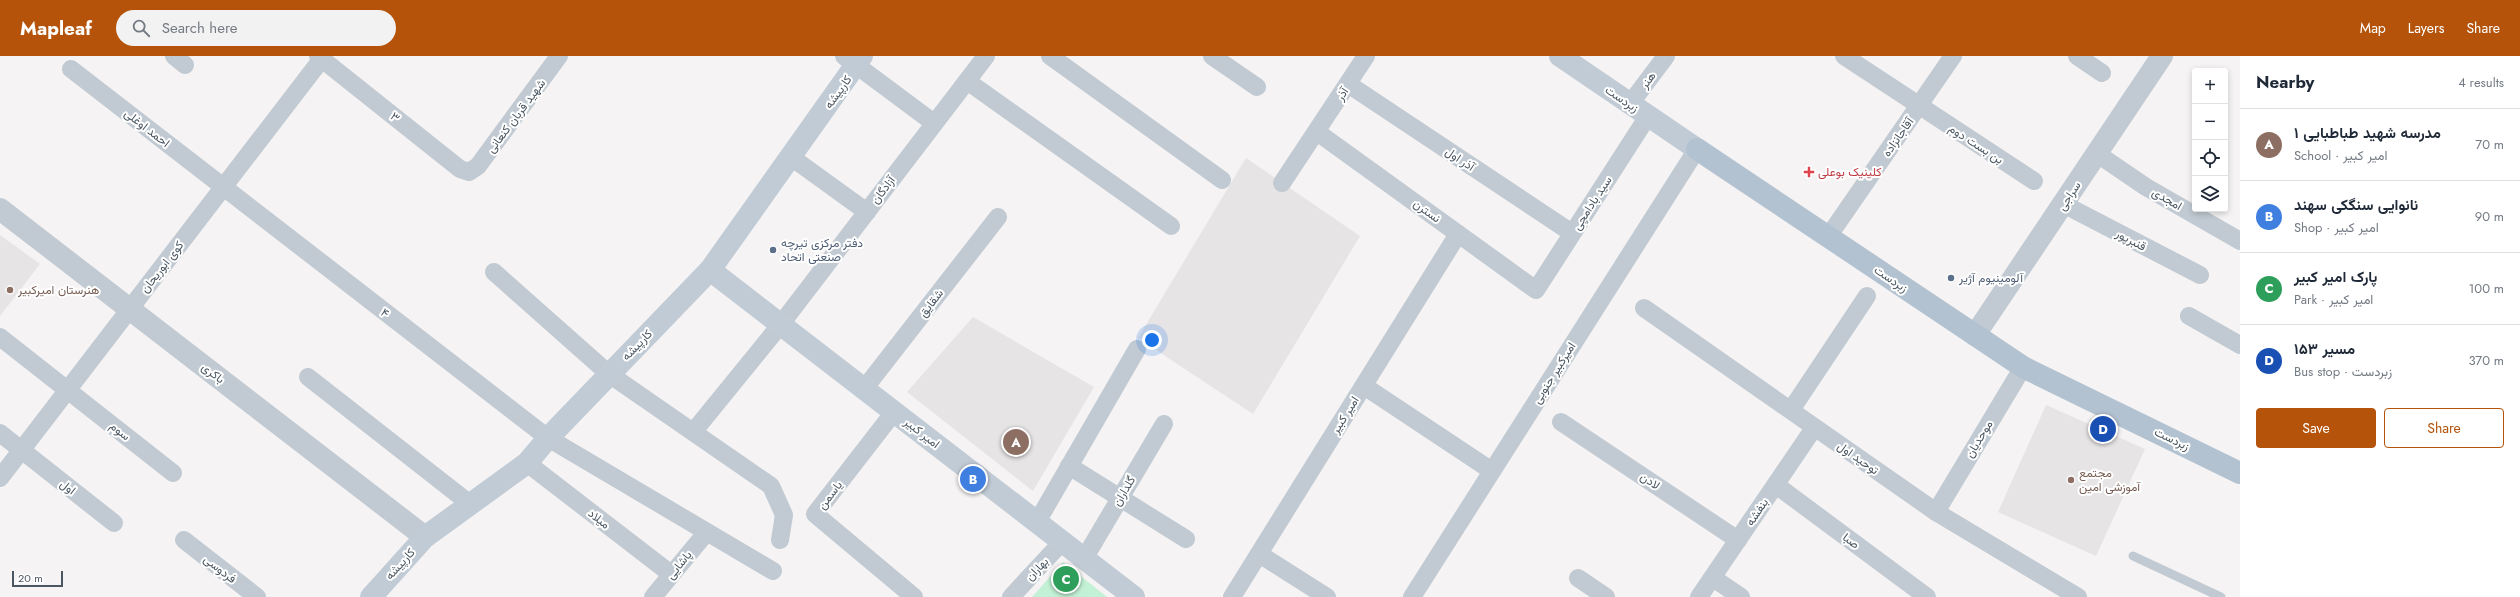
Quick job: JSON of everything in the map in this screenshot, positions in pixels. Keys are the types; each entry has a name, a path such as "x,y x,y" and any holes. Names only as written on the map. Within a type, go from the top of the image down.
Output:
{"main road":[{"name":"زبردست","path":"1560,56 2023,367 2240,472"},
{"name":"کارپیشه","path":"371,597 425,537 469,503 527,463 548,438 710,270 791,157 854,59"},
{"name":"امیر کبیر","path":"710,270 1134,597"}],"street":[{"name":"شهید قربان کنعانی","path":"469,172 478,166 559,56"},
{"name":"آزادگان","path":"694,431 781,324 986,56"},
{"path":"1050,56 1222,180"},
{"path":"1212,56 1257,87"},
{"name":"آذر","path":"1282,183 1366,56"},
{"name":"هنر","path":"1639,110 1666,56"},
{"name":"بن بست دوم","path":"1844,56 2034,181"},
{"name":"آقاجانزاده","path":"1828,237 1954,56"},
{"path":"2077,56 2102,73"},
{"name":"سراجی","path":"1975,335 2162,56"},
{"name":"۳","path":"321,57 460,169 469,172"},
{"name":"کوی ابوریحان","path":"0,478 321,57"},
{"path":"854,59 934,123"},
{"name":"احمد اوغلی","path":"71,69 223,187"},
{"path":"967,81 1171,226"},
{"name":"آذر اول","path":"1348,84 1572,233"},
{"name":"سید بادامچی","path":"1536,290 1572,233 1639,110"},
{"name":"نسترن","path":"1317,132 1536,290"},
{"name":"امیرکبیر جنوبی","path":"1412,597 1697,149"},
{"name":"امجدی","path":"2096,153 2146,187 2240,241"},
{"path":"791,157 867,212"},
{"name":"۴","path":"223,187 548,438 706,533 773,570"},
{"name":"قنبرپور","path":"2063,204 2200,275"},
{"name":"باکری","path":"0,209 425,537"},
{"name":"شقایق","path":"864,389 998,218"},
{"name":"امیر کبیر","path":"1232,597 1458,234"},
{"path":"494,272 609,374 694,431 771,486 784,515 780,540"},
{"path":"1791,410 1867,296"},
{"name":"توحید اول","path":"1644,308 1936,512 2078,597"},
{"path":"2189,316 2240,345"},
{"name":"سوم","path":"0,337 173,473"},
{"path":"1037,522 1137,349"},
{"name":"موحدیان","path":"1936,512 2023,367"},
{"path":"308,377 469,503"},
{"path":"1364,386 1492,471"},
{"name":"یاسمن","path":"894,412 816,514 914,597"},
{"name":"لادن","path":"1561,422 1738,540"},
{"name":"گلداران","path":"1084,559 1164,424"},
{"name":"بنفشه","path":"1699,597 1814,428"},
{"name":"اول","path":"0,433 114,523"},
{"name":"میلاد","path":"527,463 671,574"},
{"path":"1069,466 1186,539"},
{"name":"صبا","path":"1776,485 1926,597"},
{"name":"پاشایی","path":"653,597 706,533"},
{"name":"فردوسی","path":"184,540 257,597"},
{"name":"بهاران","path":"1011,597 1062,542"},
{"path":"1259,554 1327,597"},
{"path":"1578,578 1606,597"},
{"path":"1713,578 1741,597"}],"lane":[{"path":"2133,556 2221,597"}],"shaded area":[{"path":"1246,158 1360,236 1253,414 1138,338"},
{"name":"هنرستان امیرکبیر","path":"0,235 40,264 0,316"},
{"path":"973,317 1094,387 1033,491 907,392"},
{"name":"مجتمع آموزشی امین","path":"2046,405 2145,449 2096,556 1998,512"}],"green space":[{"path":"1063,562 1107,597 1032,597"}],"place":[{"name":"کلینیک بوعلی","path":"1809,172"},
{"name":"دفتر مرکزی تیرچه صنعتی اتحاد","path":"773,250"},
{"name":"آلومینیوم آژیر","path":"1951,278"},
{"name":"هنرستان امیرکبیر","path":"10,290"},
{"name":"مسیر ۱۵۳","path":"2103,429"},
{"name":"مدرسه شهید طباطبایی ۱","path":"1016,442"},
{"name":"نانوایی سنگکی سهند","path":"973,479"},
{"name":"مجتمع آموزشی امین","path":"2071,480"},
{"name":"پارک امیر کبیر","path":"1066,579"}]}
